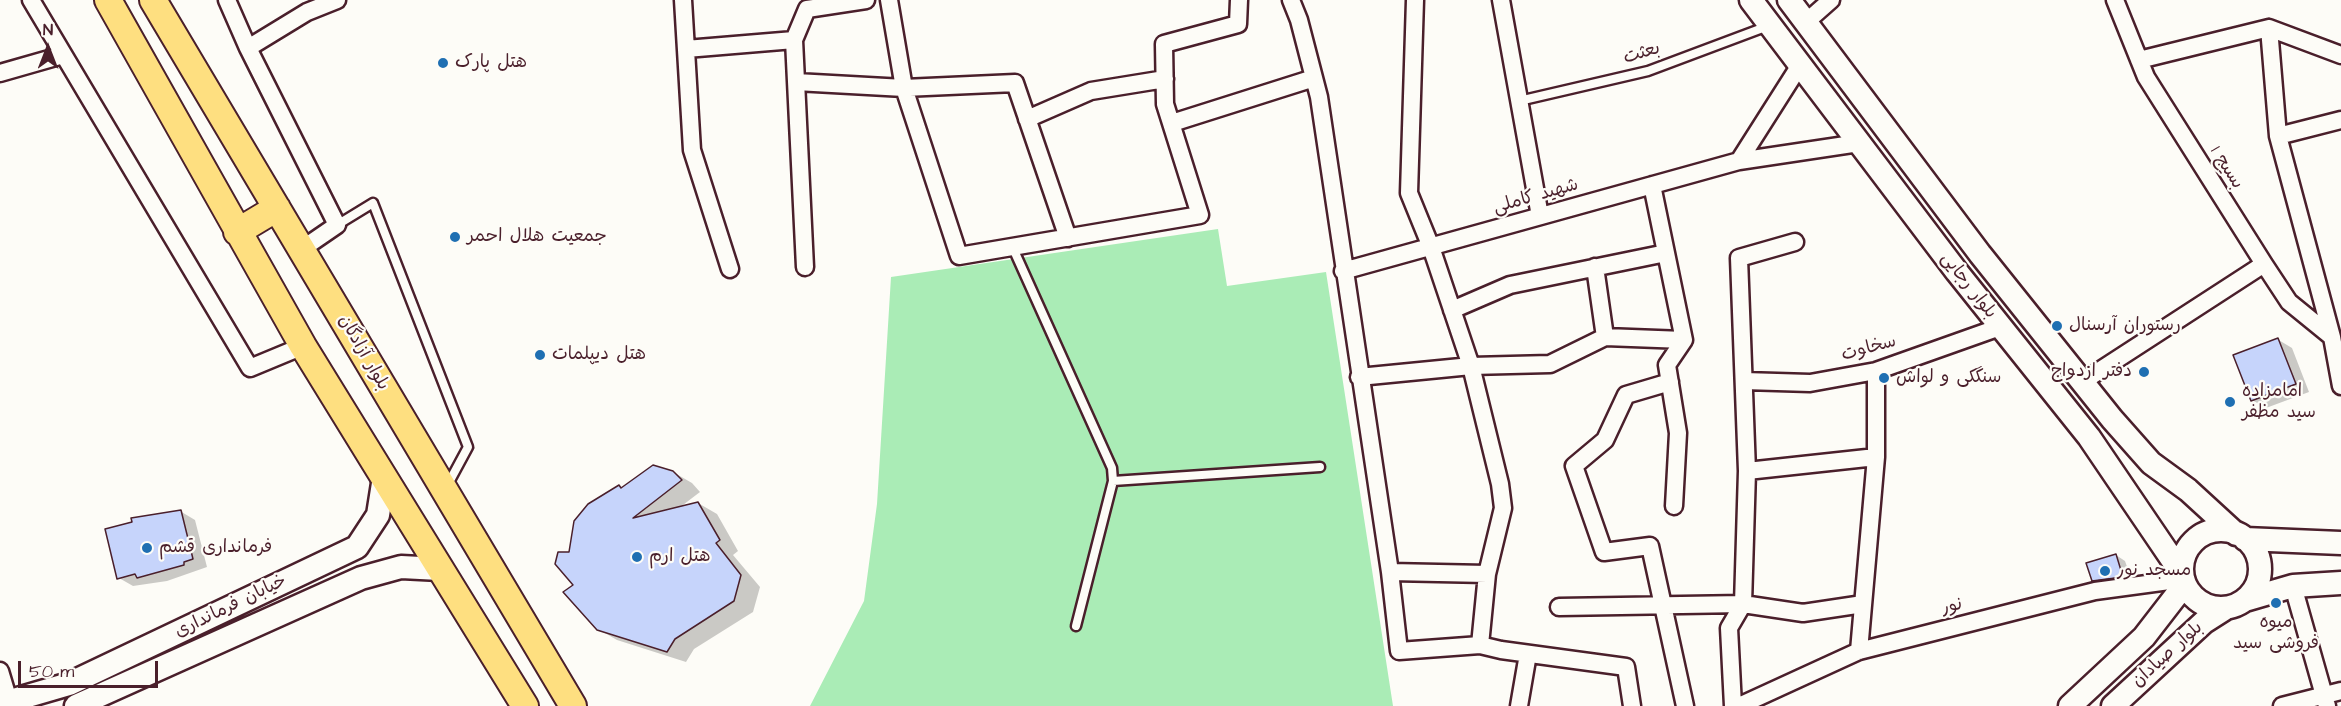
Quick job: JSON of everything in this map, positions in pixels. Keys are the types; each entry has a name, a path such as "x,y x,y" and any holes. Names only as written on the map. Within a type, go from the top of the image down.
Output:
{"main road":[{"path":"108,0 303,346 525,706"},
{"name":"بلوار آزادگان","path":"153,0 573,706"},
{"name":"بلوار رجایی","path":"1751,0 2000,327 2089,437 2184,579"},
{"name":"بلوار رجایی","path":"1796,7 1980,254 2082,382 2151,463 2188,490 2241,536"},
{"path":"237,232 277,208"},
{"name":"خیابان فرمانداری","path":"7,704 69,684 357,547 378,515 384,477"},
{"path":"2341,543 2241,536 2216,531 2198,538 2185,554 2184,579 2190,593 2206,605 2235,604 2293,586 2341,583"},
{"path":"2235,604 2257,585 2260,575 2257,555 2241,536"},
{"name":"خیابان فرمانداری","path":"79,706 362,578 401,567 440,569"},
{"name":"بلوار صیادان","path":"2070,706 2144,637 2184,579"},
{"name":"بلوار صیادان","path":"2113,706 2204,622 2235,604"}],"street":[{"path":"32,0 250,368 303,346"},
{"path":"227,0 248,48 337,225 302,249"},
{"path":"248,48 307,12 337,0"},
{"path":"683,0 692,150 730,269"},
{"path":"806,267 794,40 807,9 866,0"},
{"path":"889,0 904,88 959,256 1012,245 1068,238 1200,215 1166,104 1164,44 1238,24 1239,0"},
{"path":"1291,0 1299,20 1314,78 1390,572 1399,651 1480,645 1626,667 1632,706"},
{"path":"1415,0 1409,193 1431,247 1471,366 1503,508 1487,574 1480,645"},
{"path":"1501,0 1540,216"},
{"path":"1796,7 1831,0"},
{"name":"بسیج 1","path":"2115,0 2146,77 2264,264 2289,302 2332,337"},
{"path":"2269,28 2278,136 2332,337 2341,386"},
{"path":"2139,60 2269,28 2341,55"},
{"path":"686,49 794,40"},
{"path":"0,73 63,55"},
{"path":"1739,161 1800,65"},
{"path":"1172,123 1314,78"},
{"path":"1027,119 1091,91 1165,79"},
{"path":"796,82 904,88 1015,83 1068,238"},
{"path":"2278,136 2341,120"},
{"name":"شهید کاملی","path":"1343,271 1739,161 1859,143"},
{"path":"1652,185 1684,340 1667,365 1678,433 1674,507"},
{"path":"1733,706 1729,628 1743,604 1747,471 1739,258 1795,242"},
{"path":"1452,310 1510,285 1666,253"},
{"path":"2082,382 2264,264"},
{"path":"1595,267 1605,337"},
{"name":"سخاوت","path":"1744,381 1810,383 1876,371 2000,327"},
{"path":"1359,377 1471,366 1550,364 1605,337 1684,340"},
{"path":"1859,651 1876,457 1876,371"},
{"path":"1670,382 1626,395 1605,440 1575,466 1604,552 1650,546 1665,605 1685,706"},
{"path":"1747,471 1876,457"},
{"path":"1390,572 1487,574"},
{"name":"نور","path":"1739,706 1859,651 2095,591 2184,579"},
{"path":"2293,586 2325,701"},
{"path":"1559,607 1743,604 1803,613 1863,604"},
{"path":"1519,706 1528,654"},
{"path":"0,671 7,704"},
{"path":"2282,706 2325,701 2341,691"}],"lane":[{"name":"بعثت","path":"1519,101 1648,71 1770,26"},
{"path":"337,225 373,202 468,447 444,492"},
{"path":"1012,245 1112,468 1113,481 1076,626"},
{"path":"1113,481 1320,466"}],"green space":[{"path":"1218,229 1227,286 1326,272 1393,706 810,706 864,601 877,504 891,277"}],"building":[{"path":"2278,338 2296,384 2251,401 2233,355"},
{"name":"هتل ارم","path":"653,465 673,471 682,480 633,518 698,502 720,540 716,543 741,575 734,601 675,639 667,652 597,630 563,592 573,585 555,564 558,552 569,552 574,521 588,504 619,485 621,488"},
{"path":"181,510 193,559 184,562 184,565 137,578 135,574 117,579 105,529 132,522 131,518"},
{"name":"مسجد نور","path":"2116,554 2123,577 2092,581 2086,563"}],"place":[{"name":"هتل پارک","path":"443,63"},
{"name":"جمعیت هلال احمر","path":"455,237"},
{"name":"رستوران آرسنال","path":"2057,326"},
{"name":"هتل دیپلمات","path":"540,355"},
{"name":"دفتر ازدواج","path":"2144,372"},
{"name":"سنگکی و لواش","path":"1884,378"},
{"name":"امامزاده سید مظفر","path":"2230,402"},
{"name":"فرمانداری قشم","path":"147,548"},
{"name":"هتل ارم","path":"637,557"},
{"name":"مسجد نور","path":"2105,571"},
{"name":"میوه فروشی سید","path":"2276,603"}]}
